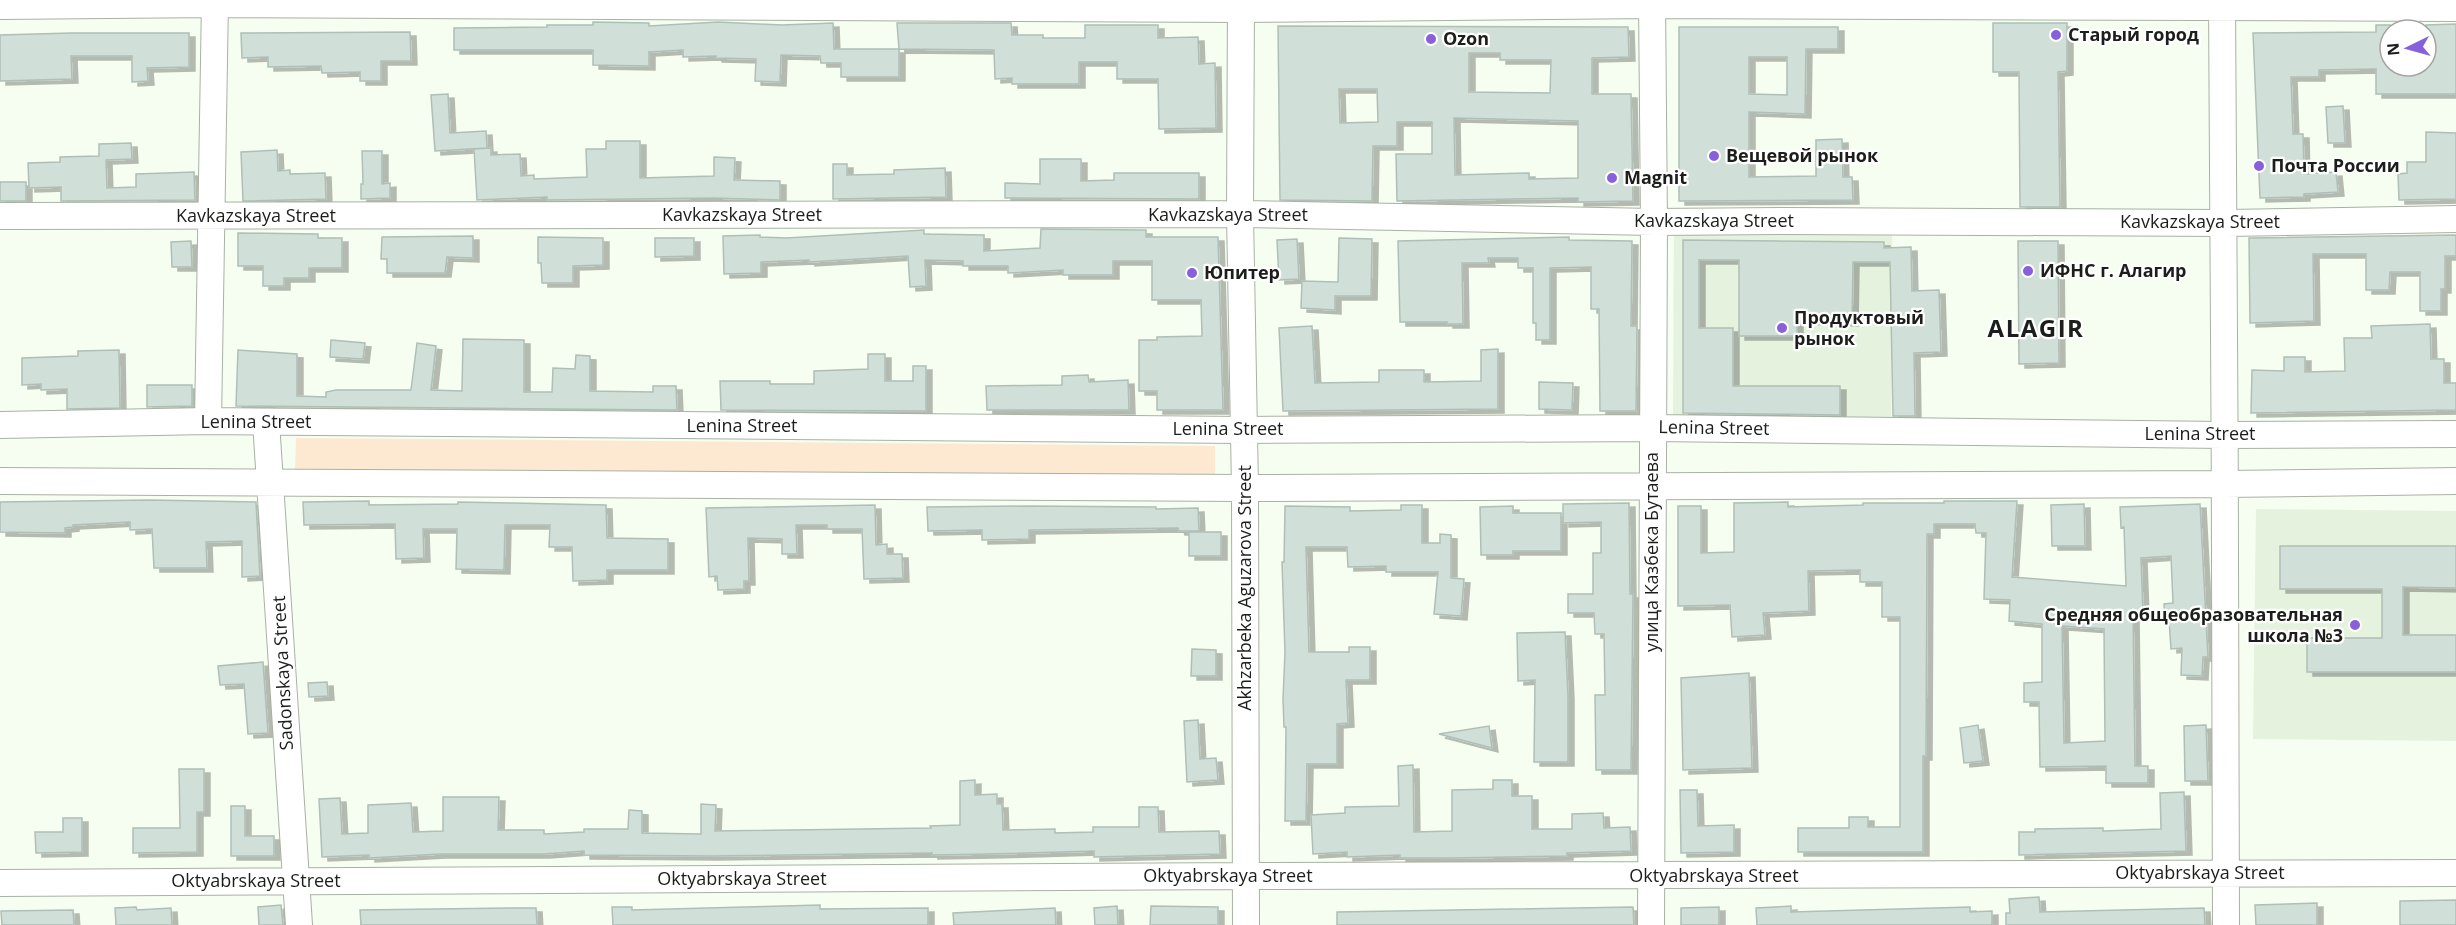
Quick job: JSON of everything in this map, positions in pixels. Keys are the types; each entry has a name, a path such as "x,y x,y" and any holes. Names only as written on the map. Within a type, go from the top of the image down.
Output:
{"street":[{"path":"208,421 215,2"},
{"path":"0,6 215,2 1240,5 1652,3 2222,4 2456,8"},
{"name":"улица Казбека Бутаева","path":"1651,925 1654,222 1652,3"},
{"path":"2222,4 2226,223 2224,435 2226,925"},
{"name":"Akhzarbeka Aguzarova Street","path":"1240,5 1240,214 1245,488 1246,925"},
{"name":"Kavkazskaya Street","path":"0,216 1240,214 1654,222 1798,220 2226,223 2456,219"},
{"name":"Lenina Street","path":"0,425 208,421 1244,430 1653,428 2224,435 2456,434"},
{"name":"Sadonskaya Street","path":"266,422 272,483 299,925"},
{"path":"0,481 1245,488 2456,481"},
{"name":"Oktyabrskaya Street","path":"0,883 1246,876 2456,873"}],"shaded area":[{"name":"Продуктовый рынок","path":"1674,231 1892,233 1891,425 1673,423"},
{"path":"296,438 1215,446 1215,477 295,470"},
{"name":"Средняя общеобразовательная школа №3","path":"2256,509 2456,511 2456,741 2253,739"}],"building":[{"path":"593,22 649,23 649,26 718,22 782,25 833,23 834,49 899,49 899,77 841,77 841,63 821,63 820,56 781,55 780,82 755,81 756,59 716,58 716,56 683,57 683,50 649,52 649,66 593,65 593,50 454,50 454,28 547,27 547,25 593,25"},
{"path":"897,23 1011,23 1012,35 1043,35 1043,38 1085,38 1085,25 1158,25 1158,38 1198,37 1199,64 1215,63 1216,128 1159,129 1158,79 1117,79 1117,62 1079,62 1079,84 1012,84 1012,78 995,79 994,50 899,49"},
{"path":"1993,23 2067,23 2067,71 2058,72 2060,207 2020,207 2019,72 1993,72"},
{"path":"2456,24 2456,94 2376,94 2376,69 2319,70 2319,77 2291,77 2293,134 2303,134 2304,174 2336,172 2338,192 2304,194 2304,197 2260,198 2253,33 2376,32 2376,25 2378,25 2378,78 2438,78 2438,25"},
{"path":"1278,26 1628,27 1629,57 1592,58 1592,94 1631,94 1633,201 1578,202 1578,198 1397,201 1396,154 1432,154 1432,122 1397,122 1397,146 1373,146 1372,201 1280,200","holes":["1469,53 1500,53 1500,60 1551,60 1550,93 1469,92","1339,89 1377,89 1378,122 1340,123","1454,118 1578,121 1578,178 1529,179 1529,173 1455,175"]},
{"name":"Вещевой рынок","path":"1679,27 1838,27 1838,49 1806,49 1805,114 1749,112 1749,177 1816,176 1816,140 1842,139 1843,177 1852,177 1853,200 1679,201","holes":["1749,57 1787,57 1787,95 1749,94"]},
{"path":"410,32 411,61 381,61 381,81 360,81 360,72 322,73 321,66 268,67 268,57 242,58 241,33"},
{"path":"189,33 189,67 147,68 148,81 132,82 132,56 71,56 72,79 0,81 0,35"},
{"path":"448,94 450,133 486,131 487,148 435,151 431,95"},
{"path":"2343,106 2345,143 2328,143 2326,107"},
{"path":"2426,132 2456,133 2456,199 2399,200 2398,174 2407,173 2407,162 2426,162"},
{"path":"606,141 640,141 640,178 714,176 714,157 735,158 734,180 780,181 780,200 714,198 547,200 547,197 477,200 474,149 491,148 491,155 520,154 521,176 534,175 534,179 587,177 586,149 606,149"},
{"path":"131,143 132,159 106,160 107,188 136,187 136,174 194,172 195,200 61,201 61,187 29,188 28,163 60,162 60,157 99,156 99,144"},
{"path":"277,150 278,171 290,170 290,174 325,173 326,199 243,201 241,152"},
{"path":"362,151 382,151 382,184 390,183 390,198 361,199"},
{"path":"1040,159 1081,159 1081,181 1114,180 1114,173 1199,173 1199,199 1005,198 1005,183 1040,184"},
{"path":"833,164 847,164 847,175 894,174 894,170 945,168 946,197 833,199"},
{"path":"0,182 26,182 26,201 0,201"},
{"path":"1041,229 1146,230 1146,237 1218,237 1223,410 1157,410 1157,391 1139,391 1139,340 1157,340 1157,337 1202,336 1201,300 1152,300 1152,261 1113,261 1113,275 1063,275 1063,270 1008,273 1008,266 963,266 963,261 925,260 926,286 910,287 908,256 809,262 809,260 761,262 761,273 724,274 723,236 760,235 760,237 786,238 924,230 924,234 984,235 984,251 1040,248"},
{"path":"238,233 318,234 318,238 342,238 342,268 309,268 309,278 284,278 284,286 263,286 263,266 238,266"},
{"path":"2456,235 2456,256 2445,256 2445,289 2441,289 2441,311 2420,311 2420,272 2390,272 2389,290 2366,290 2366,254 2313,254 2314,321 2250,323 2249,238"},
{"path":"473,236 473,258 447,257 445,273 387,273 387,259 381,259 382,237"},
{"path":"538,237 603,238 603,265 573,266 573,283 542,283 541,263 538,263"},
{"path":"1569,237 1569,240 1632,241 1631,326 1637,326 1636,411 1600,411 1599,309 1591,309 1591,267 1550,268 1550,340 1536,340 1536,323 1533,323 1533,268 1518,268 1518,258 1488,258 1489,263 1462,263 1463,324 1400,322 1398,241"},
{"path":"655,238 694,238 694,256 655,257"},
{"path":"1339,238 1372,239 1371,296 1335,296 1335,310 1301,308 1302,281 1338,282"},
{"path":"1297,239 1299,279 1279,280 1277,240"},
{"path":"1683,240 1884,242 1884,248 1911,247 1912,291 1939,290 1941,352 1914,353 1915,416 1893,416 1890,262 1853,262 1852,322 1797,320 1797,336 1739,336 1739,260 1699,260 1699,328 1733,328 1733,386 1840,386 1840,415 1683,413"},
{"path":"191,241 192,267 172,267 171,242"},
{"path":"2018,241 2058,241 2059,363 2019,364"},
{"path":"2430,324 2431,359 2444,359 2444,383 2456,383 2456,410 2251,413 2252,370 2284,371 2284,357 2305,357 2305,372 2345,371 2344,338 2372,338 2371,326"},
{"path":"1312,326 1315,383 1379,382 1379,370 1424,370 1424,382 1481,381 1481,350 1498,349 1498,409 1283,411 1279,328"},
{"path":"463,339 524,340 524,392 552,392 553,368 575,369 576,355 590,356 590,391 653,392 653,386 676,386 677,410 236,406 238,350 297,354 297,396 326,397 326,392 336,390 411,390 417,343 436,346 431,390 462,391"},
{"path":"331,340 365,343 363,359 330,357"},
{"path":"119,350 120,408 67,409 67,389 41,390 41,384 22,385 22,358 78,356 78,351"},
{"path":"868,354 885,354 885,381 913,381 913,366 926,366 926,411 721,410 720,381 814,384 814,371 868,369"},
{"path":"1088,375 1089,382 1128,380 1129,410 987,410 986,386 1062,385 1062,376"},
{"path":"1539,382 1573,383 1572,410 1539,409"},
{"path":"147,385 192,385 192,406 147,407"},
{"path":"150,500 256,502 260,576 242,577 242,541 206,542 207,568 154,568 152,529 130,530 130,522 73,525 73,527 65,528 65,533 0,532 0,502"},
{"path":"369,501 369,505 458,504 458,502 606,505 607,538 668,539 668,570 607,570 607,580 573,581 572,547 549,547 550,525 505,525 504,570 456,569 457,529 423,529 424,558 396,559 395,524 304,525 303,502"},
{"path":"1944,501 2017,501 2012,577 2126,586 2124,527 2121,528 2120,507 2200,504 2208,657 2203,657 2202,676 2181,675 2182,648 2171,649 2169,620 2165,620 2164,604 2173,603 2171,556 2141,558 2143,612 2133,612 2135,766 2148,766 2148,783 2106,783 2106,766 2040,767 2039,702 2024,702 2024,683 2042,682 2042,624 2009,621 2010,600 1984,599 1986,533 1976,533 1975,524 1934,524 1934,534 1927,534 1923,852 1798,852 1798,828 1849,828 1849,817 1868,817 1868,827 1900,827 1900,617 1882,617 1882,582 1860,582 1860,570 1808,571 1809,611 1763,613 1765,635 1732,637 1730,605 1678,606 1678,506 1701,506 1701,553 1734,552 1734,503 1788,502 1788,507 1863,505 1863,503 1944,503","holes":["2062,626 2104,629 2105,741 2064,743"]},
{"path":"1629,503 1630,594 1633,594 1631,770 1596,770 1595,695 1605,695 1604,634 1595,634 1594,613 1568,613 1568,594 1593,594 1593,553 1601,553 1601,522 1563,523 1563,504"},
{"path":"2084,504 2085,546 2052,546 2051,505"},
{"path":"875,505 876,545 887,544 887,554 902,554 903,578 864,579 862,529 827,529 827,525 796,525 797,554 782,554 782,539 748,538 749,581 744,581 744,589 718,590 717,576 709,577 706,508"},
{"path":"1401,505 1422,505 1422,543 1440,543 1440,534 1451,535 1451,578 1464,579 1461,616 1434,614 1438,572 1386,572 1386,566 1348,567 1347,547 1306,547 1309,652 1349,652 1349,647 1370,647 1370,680 1346,680 1348,723 1337,724 1337,764 1307,764 1306,821 1285,821 1286,727 1284,727 1283,699 1285,652 1282,562 1284,562 1285,506 1350,507 1350,511 1401,510"},
{"path":"1513,506 1513,513 1561,513 1561,551 1513,551 1513,555 1481,555 1480,507"},
{"path":"927,507 1198,508 1199,531 1179,531 1178,528 1029,530 1029,539 982,540 982,530 928,531"},
{"path":"1189,532 1221,532 1221,556 1189,556"},
{"path":"2280,546 2456,546 2456,588 2403,587 2403,635 2456,635 2456,672 2307,672 2307,638 2382,638 2382,589 2280,589"},
{"path":"1565,632 1568,762 1534,762 1535,680 1518,681 1517,633"},
{"path":"1192,649 1216,650 1216,676 1191,676"},
{"path":"263,662 268,733 248,734 244,684 220,685 218,666"},
{"path":"1749,673 1752,768 1683,770 1681,678"},
{"path":"327,682 328,696 309,697 308,683"},
{"path":"1198,720 1200,759 1216,758 1218,780 1187,782 1184,721"},
{"path":"1978,725 1983,761 1964,763 1960,728"},
{"path":"2206,725 2208,781 2185,781 2184,726"},
{"path":"1489,726 1492,748 1439,734"},
{"path":"1413,765 1414,832 1452,831 1452,790 1493,789 1493,780 1512,780 1512,796 1532,796 1532,829 1572,829 1572,814 1603,813 1604,828 1630,827 1631,851 1567,853 1567,856 1451,858 1400,858 1400,855 1347,857 1347,852 1313,854 1311,815 1345,813 1345,807 1399,806 1398,766"},
{"path":"179,769 204,769 204,812 197,812 197,852 133,853 133,828 180,828"},
{"path":"975,780 975,795 997,794 997,804 1002,804 1003,830 1055,829 1055,833 1093,832 1093,827 1139,827 1139,807 1158,807 1159,832 1219,831 1220,854 1094,857 1094,851 932,855 932,853 712,856 584,855 584,851 544,854 322,857 319,799 340,798 342,834 368,833 368,805 411,803 413,832 443,831 443,797 499,797 498,830 544,830 544,834 584,832 584,829 628,829 629,810 642,811 642,833 701,834 701,804 716,805 715,831 931,828 930,826 960,825 960,781"},
{"path":"1680,790 1697,790 1698,826 1734,825 1734,852 1681,853"},
{"path":"2184,792 2186,851 2019,855 2019,832 2035,832 2035,829 2103,828 2103,831 2161,829 2160,793"},
{"path":"231,806 245,806 245,836 274,836 274,856 231,856"},
{"path":"63,818 82,818 82,852 36,853 35,832 63,832"},
{"path":"2039,897 2040,912 2204,908 2205,925 2006,925 2006,913 2010,913 2009,899"},
{"path":"2456,900 2456,925 2400,925 2400,901"},
{"path":"2317,903 2317,925 2256,925 2255,905"},
{"path":"281,905 283,925 259,925 258,907"},
{"path":"820,905 820,909 928,908 928,925 613,925 612,907 632,907 632,910"},
{"path":"1117,906 1118,925 1095,925 1094,908"},
{"path":"1151,906 1218,907 1218,925 1150,925"},
{"path":"1791,906 1791,912 1970,907 1970,912 1992,911 1992,925 1757,925 1756,908"},
{"path":"136,907 137,910 171,908 172,925 116,925 115,908"},
{"path":"1633,907 1634,925 1337,925 1337,912"},
{"path":"1719,907 1719,925 1681,925 1681,908"},
{"path":"536,908 537,925 361,925 360,910"},
{"path":"1055,908 1056,925 954,925 953,913"},
{"path":"73,910 74,925 2,925 1,911"}],"place":[{"name":"Старый город","path":"2056,35"},
{"name":"Ozon","path":"1431,39"},
{"name":"Вещевой рынок","path":"1714,156"},
{"name":"Почта России","path":"2259,166"},
{"name":"Magnit","path":"1612,178"},
{"name":"ИФНС г. Алагир","path":"2028,271"},
{"name":"Юпитер","path":"1192,273"},
{"name":"Продуктовый рынок","path":"1782,328"},
{"name":"Средняя общеобразовательная школа №3","path":"2355,625"}],"district":[{"name":"ALAGIR","path":"2036,329"}]}
